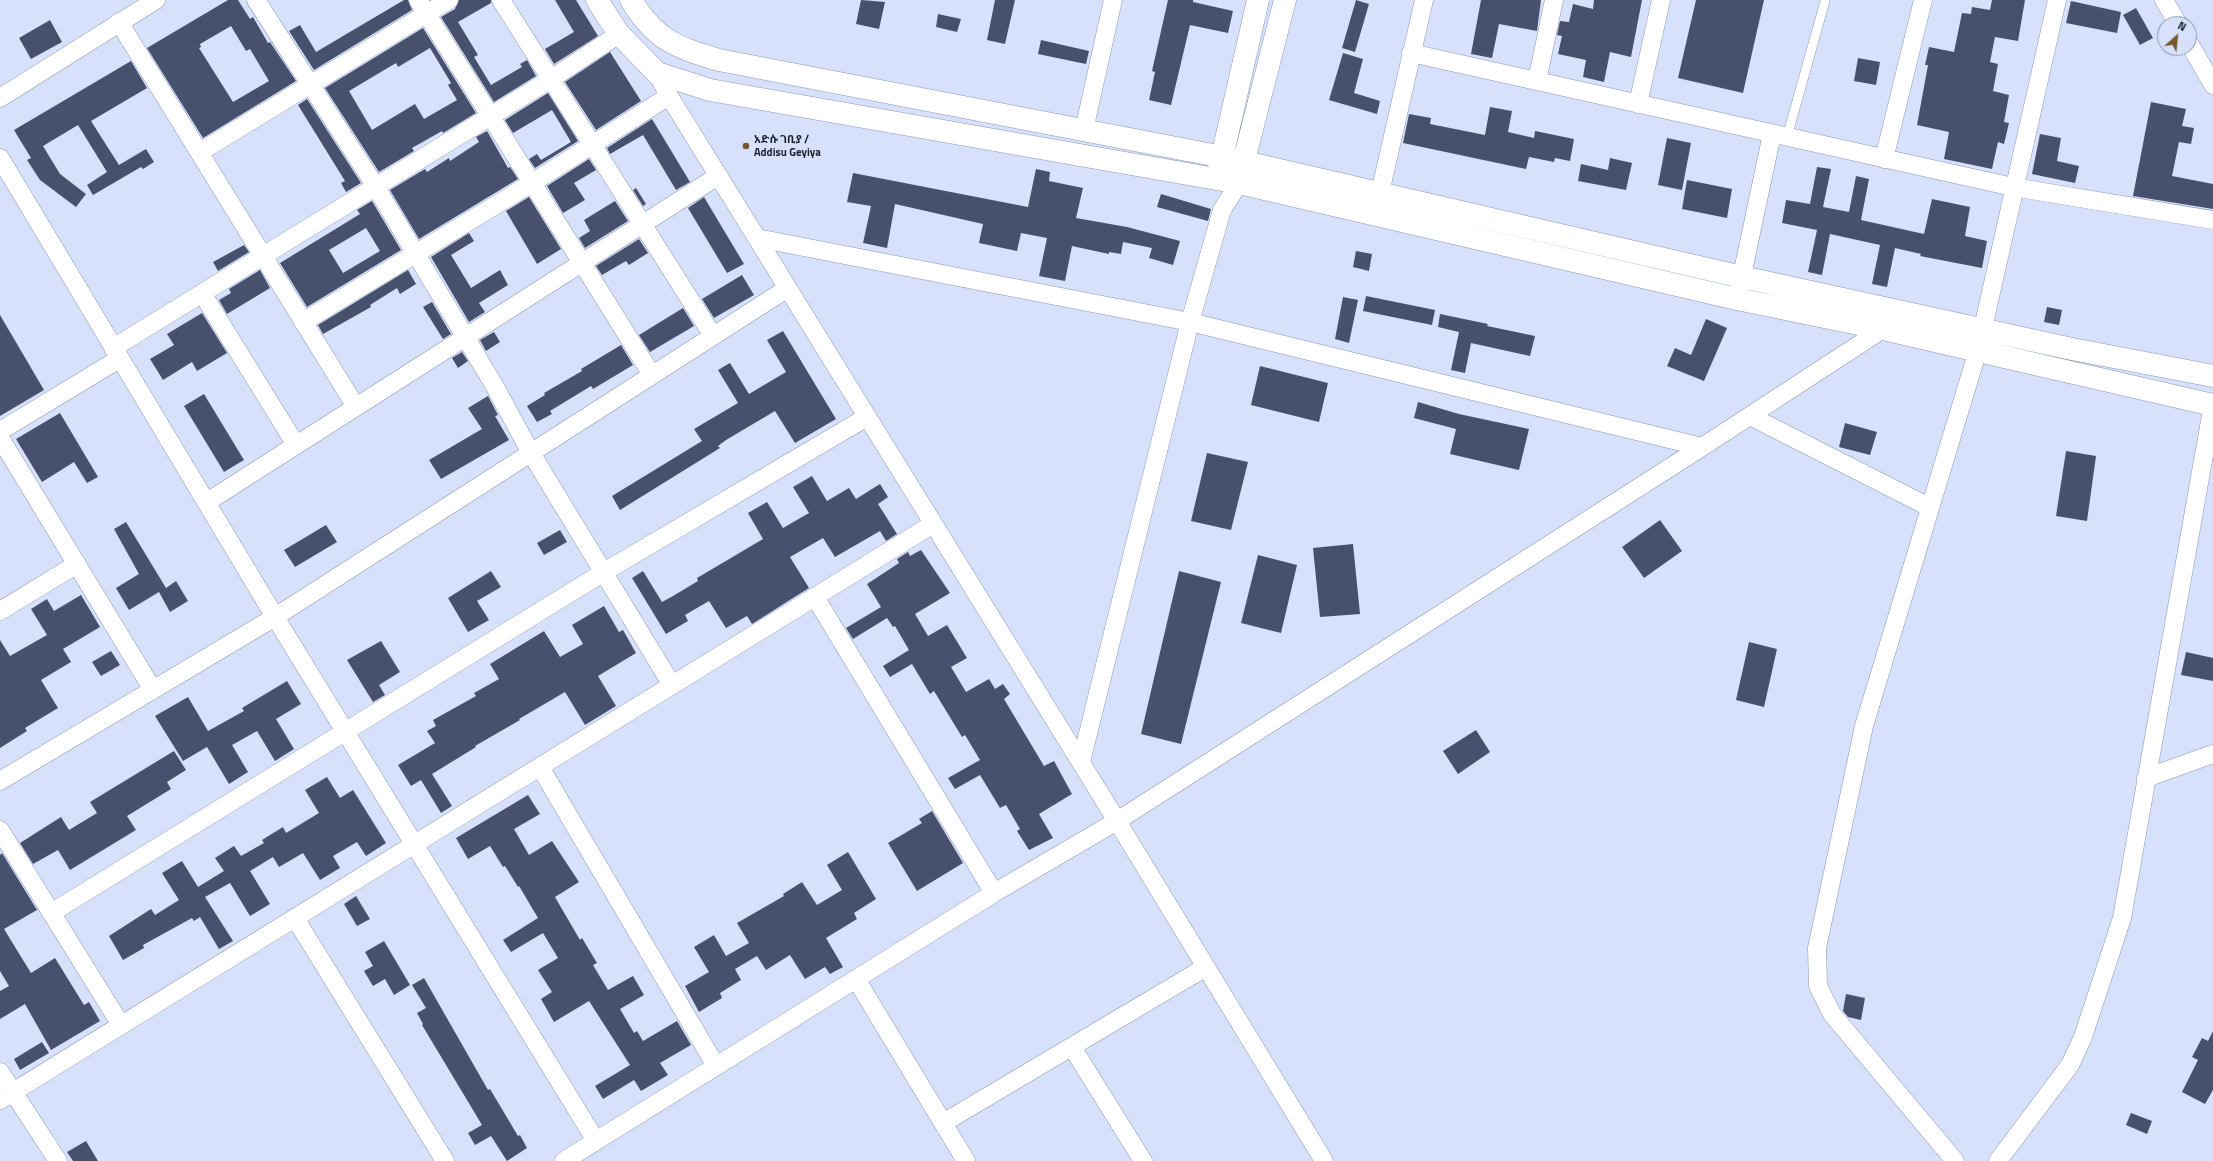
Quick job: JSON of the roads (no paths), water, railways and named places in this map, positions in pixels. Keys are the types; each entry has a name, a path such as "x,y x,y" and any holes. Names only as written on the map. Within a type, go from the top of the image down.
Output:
{"main road":[{"path":"597,0 619,34 657,73 710,90 1239,183 1375,216 1737,299 1978,350 2213,405"},
{"path":"631,0 640,15 660,36 680,48 719,60 1233,160 1742,277 1983,330 2213,376"},
{"path":"1239,183 1233,160 1258,0"},
{"path":"1217,179 1233,160 1285,0"}],"street":[{"path":"0,98 156,0"},
{"path":"256,0 376,187 494,385 531,453 672,685"},
{"path":"200,152 310,84 423,7 449,0"},
{"path":"501,0 713,336"},
{"path":"1084,130 1113,0"},
{"path":"1375,216 1424,0"},
{"path":"1537,81 1554,0"},
{"path":"1638,104 1661,0"},
{"path":"1884,159 1923,0"},
{"path":"1955,1161 1832,1014 1818,986 1817,948 1864,726 1929,507 1978,350 2013,187 2057,0"},
{"path":"2164,0 2173,16"},
{"path":"423,7 652,375"},
{"path":"119,22 356,407"},
{"path":"0,431 202,293 551,79 619,34"},
{"path":"1412,53 2013,187 2213,220"},
{"path":"2196,56 2213,85"},
{"path":"657,73 669,96 718,176 1081,762 1324,1161"},
{"path":"303,322 532,183 669,96"},
{"path":"1737,299 1780,135"},
{"path":"0,158 275,617 596,1141"},
{"path":"206,502 718,176"},
{"path":"1217,179 1222,210"},
{"path":"1081,762 1190,322 1222,210 1239,183"},
{"path":"757,238 1190,322 1702,447"},
{"path":"0,780 275,617 788,288"},
{"path":"202,293 296,445"},
{"path":"564,1161 994,892 1117,821 1702,447 1883,329"},
{"path":"1998,1161 2070,1065 2083,1037 2122,918 2213,405"},
{"path":"1750,416 1929,507"},
{"path":"51,913 604,572 867,417"},
{"path":"0,438 153,690"},
{"path":"6,1096 933,524"},
{"path":"0,611 77,564"},
{"path":"815,597 994,892"},
{"path":"2146,778 2213,754"},
{"path":"540,767 716,1066"},
{"path":"0,830 121,1025"},
{"path":"295,918 445,1161"},
{"path":"943,1123 1206,967"},
{"path":"856,979 966,1161"},
{"path":"1072,1047 1143,1161"},
{"path":"0,1072 6,1096 58,1161"}],"lane":[{"path":"1780,135 1825,1"}],"place":[{"name":"አድሱ ገቢያ / Addisu Geyiya","path":"746,146"}]}
